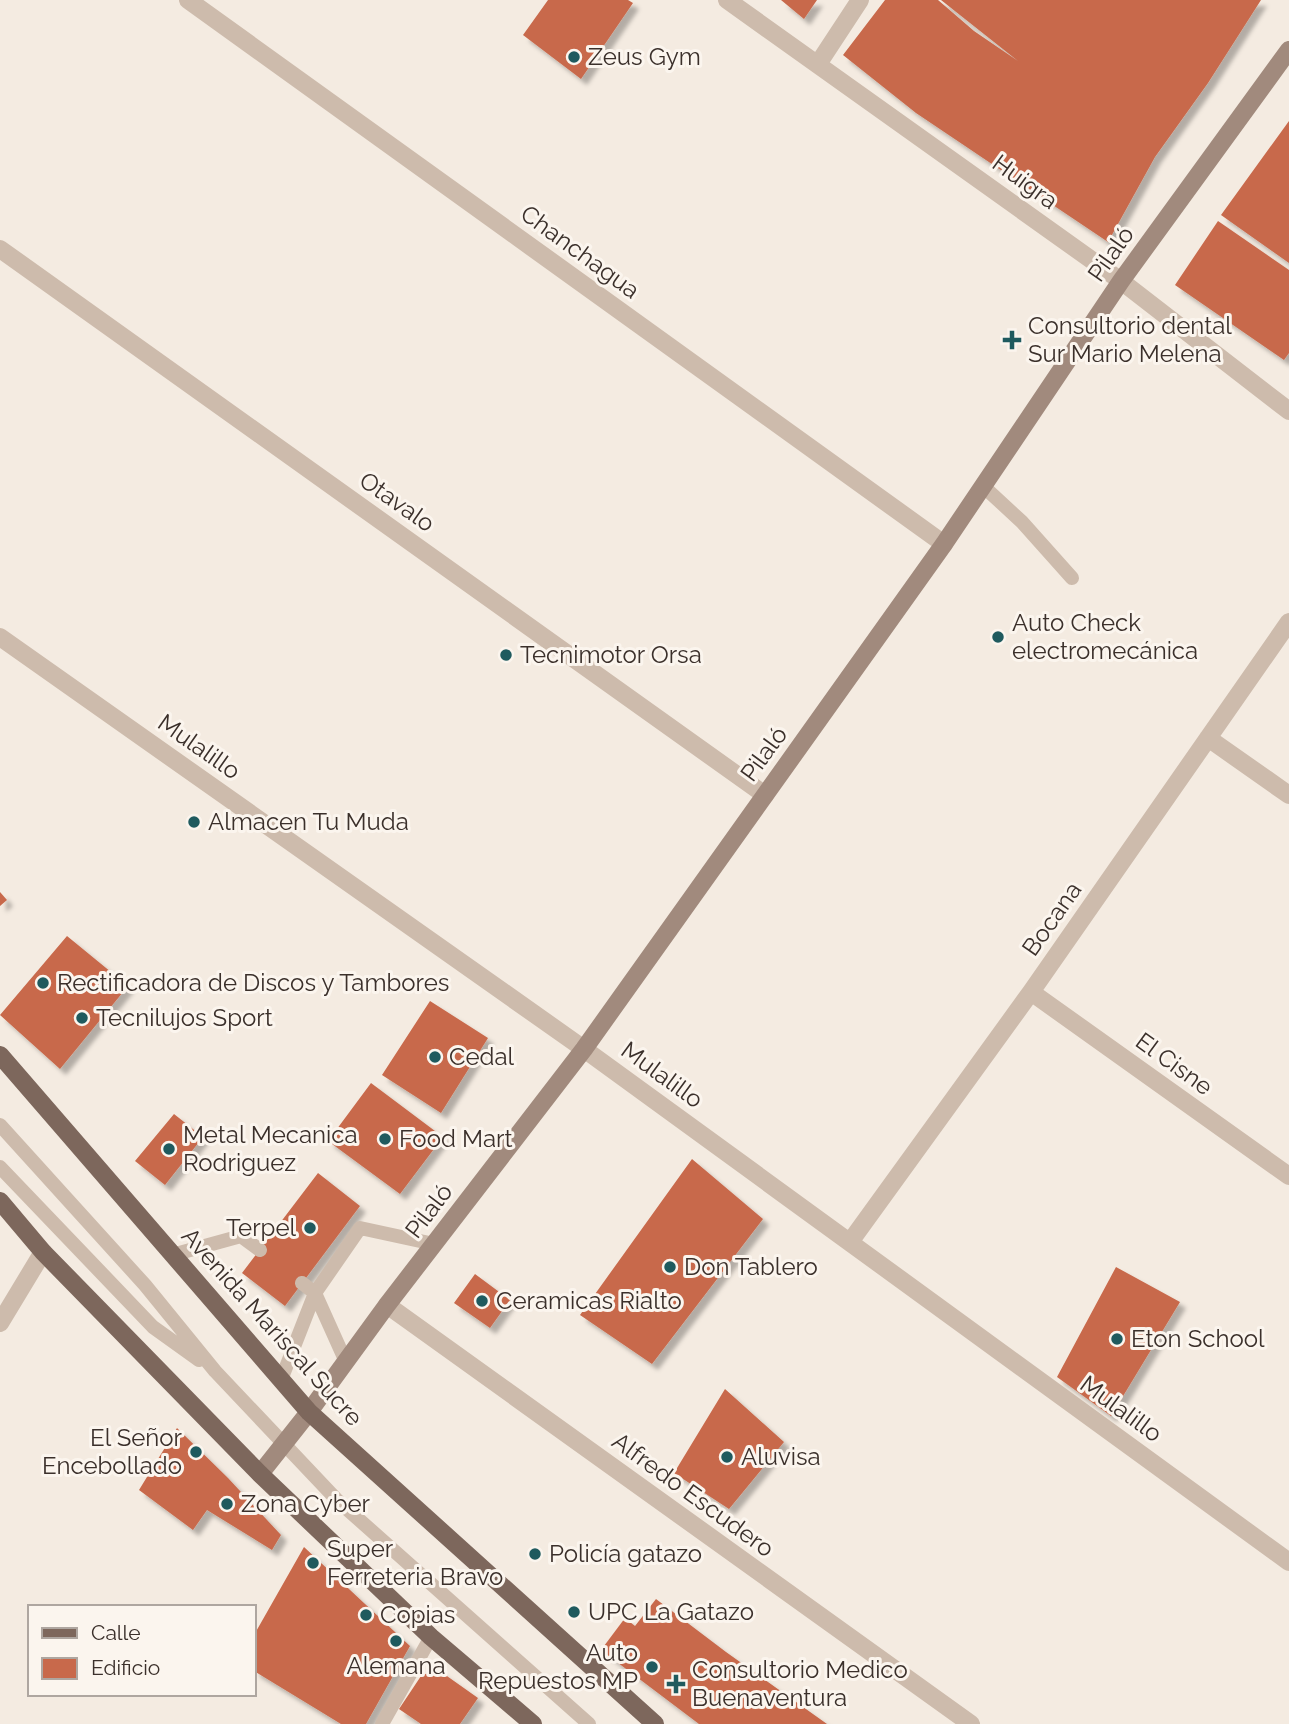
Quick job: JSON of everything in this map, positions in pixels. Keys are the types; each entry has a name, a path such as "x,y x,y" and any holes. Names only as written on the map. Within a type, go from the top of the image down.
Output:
{"main road":[{"name":"Avenida Mariscal Sucre","path":"0,1055 309,1412 654,1724"},
{"path":"0,1201 43,1252 260,1474 431,1637 533,1724"}],"street":[{"name":"Chanchagua","path":"188,0 944,544"},
{"name":"Huigra","path":"727,0 1121,281 1289,411"},
{"path":"818,64 860,0"},
{"name":"Pilaló","path":"260,1474 584,1049 944,544 1121,281 1289,50"},
{"name":"Otavalo","path":"0,249 765,795"},
{"name":"Bocana","path":"850,1242 1031,992 1289,622"},
{"name":"Mulalillo","path":"0,637 584,1049 1289,1562"},
{"path":"1208,738 1289,795"},
{"name":"El Cisne","path":"1031,992 1289,1176"},
{"path":"0,1324 43,1252"},
{"name":"Alfredo Escudero","path":"387,1305 971,1724"}],"lane":[{"path":"983,486 1022,522 1072,578"},
{"path":"0,1125 145,1285 215,1371 338,1501 589,1724"},
{"path":"0,1167 153,1327 215,1371"},
{"path":"281,1380 315,1293 360,1228 434,1244"},
{"path":"172,1255 241,1236 260,1250"},
{"path":"302,1283 315,1293 346,1362"},
{"path":"382,1724 431,1637"}],"building":[{"name":"Zeus Gym","path":"548,0 628,0 633,3 581,79 523,35"},
{"path":"781,0 817,0 804,19"},
{"path":"885,0 938,0 974,31 1018,61 941,0 1261,0 1208,83 1155,157 1108,242 916,113 843,55"},
{"path":"1289,121 1289,263 1221,215"},
{"path":"1218,221 1289,270 1289,353 1284,360 1175,285"},
{"path":"0,892 7,900 0,906"},
{"path":"67,936 128,986 60,1069 0,1015"},
{"name":"Cedal","path":"430,1001 488,1038 441,1113 382,1075"},
{"name":"Food Mart","path":"371,1083 443,1137 400,1194 328,1141"},
{"name":"Metal Mecanica Rodriguez","path":"174,1114 203,1137 165,1185 135,1161"},
{"name":"Don Tablero","path":"692,1159 763,1219 652,1364 580,1315"},
{"name":"Terpel","path":"318,1173 360,1206 285,1306 242,1273"},
{"name":"Eton School","path":"1116,1267 1180,1302 1111,1416 1057,1377"},
{"name":"Ceramicas Rialto","path":"475,1274 510,1300 490,1328 454,1303"},
{"name":"Aluvisa","path":"725,1389 784,1442 729,1509 674,1473"},
{"path":"177,1428 281,1535 272,1550 207,1510 193,1530 139,1490"},
{"path":"304,1547 410,1646 366,1724 341,1724 256,1672 256,1631"},
{"path":"656,1599 827,1724 699,1724 601,1650 625,1618 635,1626"},
{"path":"437,1669 478,1698 460,1724 421,1724 399,1709 421,1676"}],"place":[{"name":"Zeus Gym","path":"574,57"},
{"name":"Consultorio dental Sur Mario Melena","path":"1012,340"},
{"name":"Auto Check electromecánica","path":"998,637"},
{"name":"Tecnimotor Orsa","path":"506,655"},
{"name":"Almacen Tu Muda","path":"194,822"},
{"name":"Rectificadora de Discos y Tambores","path":"43,983"},
{"name":"Tecnilujos Sport","path":"82,1018"},
{"name":"Cedal","path":"435,1057"},
{"name":"Food Mart","path":"385,1139"},
{"name":"Metal Mecanica Rodriguez","path":"169,1149"},
{"name":"Terpel","path":"310,1228"},
{"name":"Don Tablero","path":"670,1267"},
{"name":"Ceramicas Rialto","path":"482,1301"},
{"name":"Eton School","path":"1117,1339"},
{"name":"El Señor Encebollado","path":"196,1452"},
{"name":"Aluvisa","path":"727,1457"},
{"name":"Zona Cyber","path":"227,1504"},
{"name":"Policía gatazo","path":"535,1554"},
{"name":"Super Ferreteria Bravo","path":"313,1563"},
{"name":"UPC La Gatazo","path":"574,1612"},
{"name":"Copias","path":"366,1615"},
{"name":"Alemana","path":"396,1641"},
{"name":"Auto Repuestos MP","path":"652,1667"},
{"name":"Consultorio Medico Buenaventura","path":"676,1684"}]}
